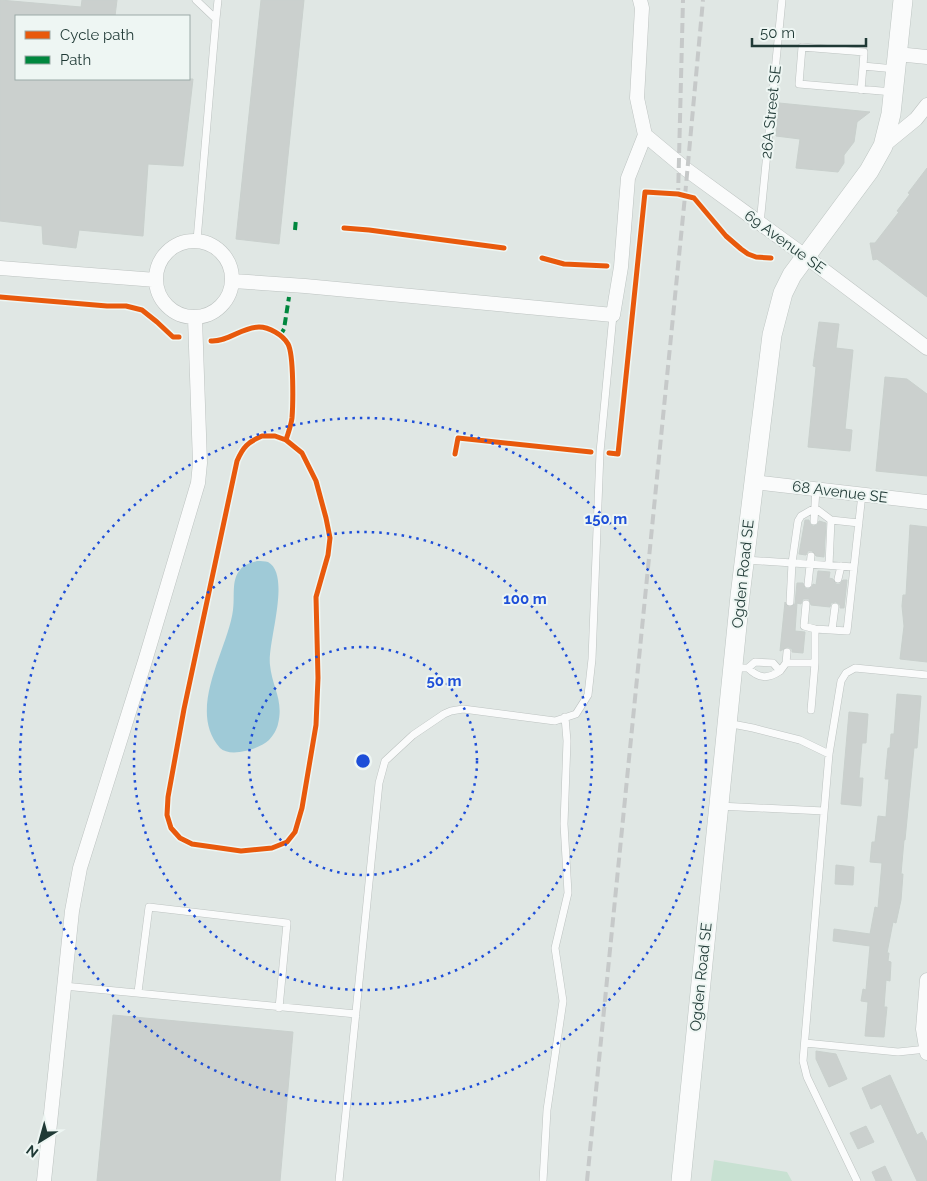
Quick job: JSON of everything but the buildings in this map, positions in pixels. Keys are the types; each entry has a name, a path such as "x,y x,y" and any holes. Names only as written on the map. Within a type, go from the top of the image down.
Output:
{"street":[{"path":"233,281 613,315 621,267 628,178 645,135 636,98 642,8 640,0"},
{"name":"Ogden Road SE","path":"681,1181 727,723 741,668 744,560 772,335 783,293 792,274 851,197 883,146 891,114 902,0"},
{"path":"896,62 927,57"},
{"path":"883,146 916,119 927,105"},
{"name":"69 Avenue SE","path":"645,135 687,170 927,348"},
{"path":"197,240 210,244 221,251 229,262 233,281 226,300 217,310 206,316 195,318 180,315 170,309 162,300 156,280 159,264 165,254 180,244 197,240"},
{"path":"0,268 156,280"},
{"path":"44,1181 72,910 80,868 198,483 199,454 195,318"},
{"name":"68 Avenue SE","path":"753,482 927,502"},
{"path":"926,1050 923,1029 927,980"}],"lane":[{"path":"196,0 216,19"},
{"path":"197,240 218,0"},
{"name":"26A Street SE","path":"760,224 782,0"},
{"path":"861,90 864,52 802,47 799,84 861,90 893,92"},
{"path":"863,66 896,62"},
{"path":"339,1181 379,783 385,761 413,735 451,711 463,709 555,721 576,714 588,695 592,659 600,452 613,315"},
{"path":"814,521 816,489"},
{"path":"806,604 804,626 815,629 846,631 862,494"},
{"path":"814,508 831,520 859,522"},
{"path":"790,602 792,563 798,521 801,516 814,508"},
{"path":"829,565 831,520"},
{"path":"808,584 810,556"},
{"path":"744,560 854,567"},
{"path":"838,580 841,566"},
{"path":"832,630 835,608"},
{"path":"811,710 815,663 815,629"},
{"path":"741,668 755,675 771,677 780,671 786,663 787,652"},
{"path":"741,668 755,662 773,663 780,671"},
{"path":"786,663 815,663"},
{"path":"857,1181 808,1077 803,1061 829,754 842,681 846,673 855,668 927,675"},
{"path":"543,1181 547,1110 563,1001 555,948 568,893 564,824 567,742 565,718"},
{"path":"727,723 800,740 829,754"},
{"path":"719,806 824,811"},
{"path":"138,992 149,907 287,924 279,1008"},
{"path":"64,986 356,1014"},
{"path":"804,1043 898,1052 926,1050"}],"green space":[{"path":"714,1160 787,1172 792,1181 711,1181"}],"water":[{"path":"257,561 268,562 275,569 278,580 277,610 270,665 280,708 275,732 265,743 245,751 231,752 220,748 211,733 207,716 208,698 212,679 230,626 235,579 244,566"}],"railway":[{"path":"678,198 683,0"},
{"path":"587,1181 703,0"}],"marked path":[{"path":"295,230 296,219"},
{"path":"280,336 284,329 289,297"}],"cycle path":[{"path":"609,453 618,454 645,192 678,194 694,198 726,236 741,249 756,257 771,258"},
{"path":"344,228 504,248"},
{"path":"542,258 564,264 607,266"},
{"path":"0,297 126,306 142,310 173,337 179,337"},
{"path":"211,341 217,341 247,329 259,327 271,330 286,341 290,350 293,392 292,418 286,440"},
{"path":"262,436 275,436 286,440 302,453 316,481 330,538 328,555 316,597 318,678 316,725 302,808 295,832 287,842 272,848 241,851 192,844 180,838 171,828 167,815 168,797 184,709 237,461 246,446 262,436"},
{"path":"455,454 458,438 591,452"}]}
